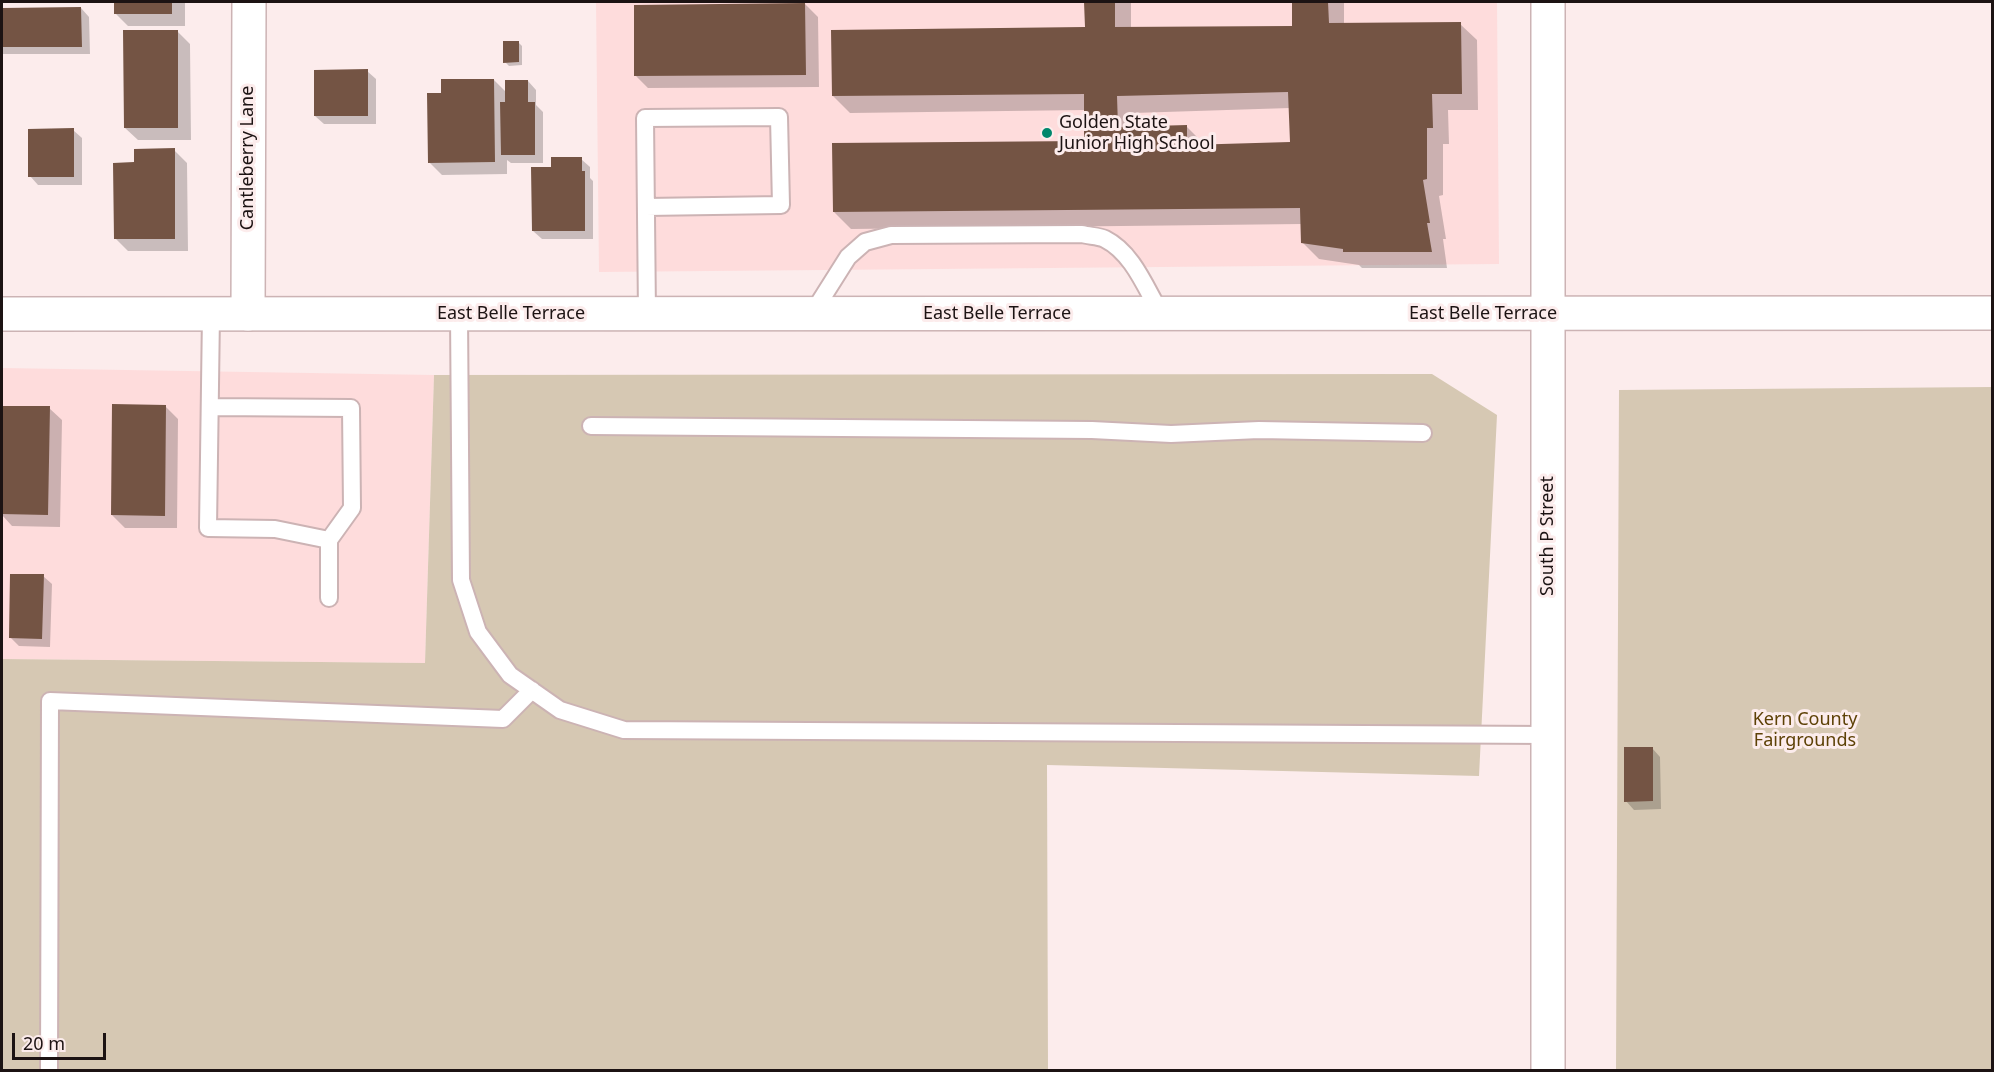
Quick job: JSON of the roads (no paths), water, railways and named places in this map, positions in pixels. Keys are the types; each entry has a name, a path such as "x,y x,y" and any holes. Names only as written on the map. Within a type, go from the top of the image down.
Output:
{"street":[{"name":"Cantleberry Lane","path":"248,314 249,2"},
{"name":"South P Street","path":"1548,2 1548,1071"},
{"name":"East Belle Terrace","path":"2,314 1992,313"}],"lane":[{"path":"646,207 781,205 779,117 645,118 647,314"},
{"path":"812,314 848,257 865,242 891,235 1082,234 1104,238 1120,249 1131,263 1161,314"},
{"path":"211,314 208,528 275,529 329,540"},
{"path":"459,314 461,580 478,632 510,675 560,710 624,730 1548,735"},
{"path":"210,406 351,408 352,507 329,540 329,598"},
{"path":"591,426 1081,430 1171,434 1259,430 1423,433"},
{"path":"49,1071 50,700 503,719 532,690"}],"place":[{"name":"Golden State Junior High School","path":"1047,133"}],"park label":[{"name":"Kern County Fairgrounds","path":"1805,730"}]}
